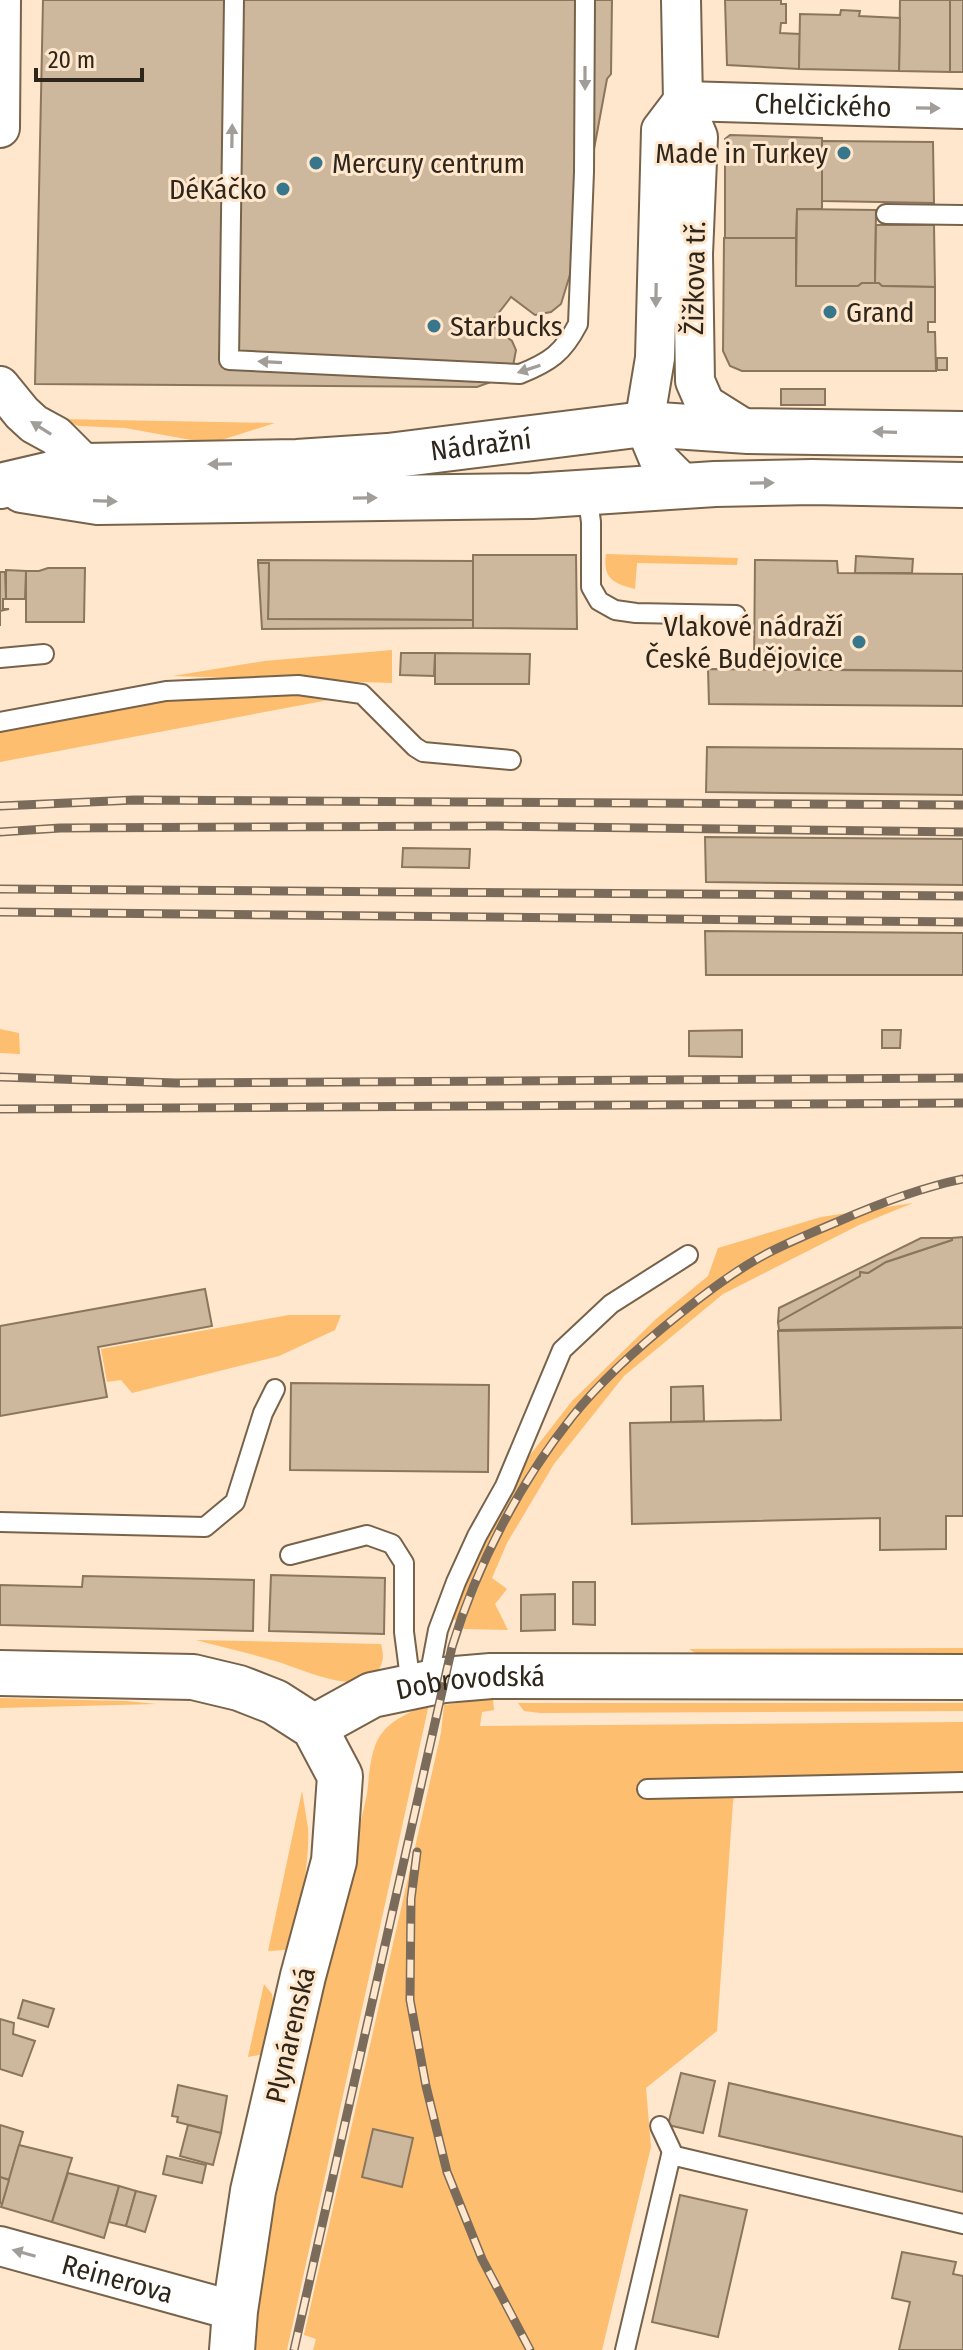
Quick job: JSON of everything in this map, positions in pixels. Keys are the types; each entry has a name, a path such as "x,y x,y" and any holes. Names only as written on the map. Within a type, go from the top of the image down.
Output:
{"main road":[{"name":"Nádražní","path":"0,486 86,466 297,462 373,457 467,448 644,424 748,431 963,434"},
{"name":"Nádražní","path":"0,486 98,502 532,496 684,485 812,482 963,485"},
{"path":"0,1673 193,1677 239,1688 275,1702 314,1727"},
{"name":"Dobrovodská","path":"314,1727 372,1695 420,1684 491,1676 963,1677"},
{"name":"Plynárenská","path":"233,2330 253,2191 303,1976 334,1861 340,1776 314,1727"}],"street":[{"path":"0,128 1,0"},
{"name":"Žižkova tř.","path":"681,0 683,101 698,137 693,254 695,381 705,404 748,431"},
{"name":"Žižkova tř.","path":"644,424 655,358 661,130 683,101"},
{"name":"Chelčického","path":"683,101 963,109"},
{"path":"0,386 22,413 56,436 86,466"},
{"path":"644,424 659,460 684,485"},
{"name":"Reinerova","path":"0,2246 233,2330"}],"lane":[{"path":"234,0 229,360 520,374 547,363 567,344 578,324 584,172 585,0"},
{"path":"886,214 963,215"},
{"path":"587,492 591,522 591,587 599,601 615,610 636,613 736,615"},
{"path":"0,658 44,654"},
{"path":"0,722 166,691 298,685 362,694 423,752 511,760"},
{"path":"420,1684 456,1582 505,1486 562,1350 611,1304 688,1255"},
{"path":"0,1522 205,1527 235,1502 263,1413 275,1389"},
{"path":"290,1555 367,1535 392,1544 404,1563 404,1632 420,1684"},
{"path":"647,1789 963,1782"},
{"path":"660,2126 674,2156"},
{"path":"625,2350 671,2155 963,2224"}],"shaded area":[{"path":"59,419 275,423 215,442 125,428 79,426"},
{"path":"606,554 738,558 737,565 637,563 635,589 621,585 608,575"},
{"path":"392,650 392,683 173,676 264,661"},
{"path":"284,693 334,699 0,762 0,727 172,697"},
{"path":"0,1029 19,1033 20,1054 0,1053"},
{"path":"913,1203 859,1225 723,1294 624,1376 554,1464 507,1543 492,1578 507,1589 495,1604 508,1630 464,1629 453,1618 455,1606 483,1542 530,1455 572,1401 656,1319 708,1276 718,1248 821,1217"},
{"path":"289,1315 341,1315 335,1330 279,1356 132,1393 121,1380 107,1382 101,1349"},
{"path":"196,1640 381,1644 383,1659 376,1673 367,1679 341,1681"},
{"path":"963,1648 963,1658 702,1657 689,1649"},
{"path":"0,1698 126,1701 157,1704 0,1708"},
{"path":"493,1698 494,1710 482,1712 480,1726 963,1722 963,1775 737,1781 717,2031 646,2088 651,2147 602,2350 313,2350 316,2339 304,2335 441,1733 444,1705"},
{"path":"518,1703 963,1703 963,1711 540,1713 524,1711"},
{"path":"429,1704 287,2350 255,2350 254,2315 262,2261 367,1794 371,1760 387,1728"},
{"path":"302,1791 308,1840 299,1909 285,1950 268,1951"},
{"path":"264,1984 272,1994 274,2007 264,2054 248,2057"}],"building":[{"name":"Mercury centrum","path":"43,0 612,0 611,74 607,79 572,268 561,304 551,312 535,315 511,297 490,324 512,341 516,350 513,366 496,380 477,387 35,384"},
{"path":"725,0 781,0 781,4 786,4 786,23 781,23 780,33 800,34 799,69 727,65"},
{"path":"900,0 950,0 950,72 899,71"},
{"path":"950,0 963,0 963,72 950,72"},
{"path":"841,10 860,11 859,16 900,18 899,71 799,69 800,14 840,15"},
{"path":"730,135 822,138 822,209 797,209 796,238 725,238 725,139"},
{"path":"822,141 933,142 934,203 822,201"},
{"path":"797,209 876,210 875,283 796,286"},
{"path":"876,225 934,225 935,287 882,286 875,283"},
{"name":"Grand","path":"724,238 796,238 796,286 879,283 882,286 935,287 935,322 928,322 928,332 935,332 936,371 742,371 730,366 723,351"},
{"path":"937,358 947,358 947,370 937,370"},
{"path":"781,389 825,389 825,405 781,405"},
{"path":"473,555 576,555 577,629 473,628"},
{"path":"856,556 913,559 912,573 855,573"},
{"path":"258,560 473,561 473,620 268,619 269,563 258,563"},
{"name":"Vlakové nádraží České Budějovice","path":"755,560 837,561 838,573 963,574 963,671 754,669"},
{"path":"258,563 269,563 268,619 473,620 473,628 262,629"},
{"path":"85,568 84,622 26,622 26,571"},
{"path":"6,570 26,571 25,599 6,599"},
{"path":"0,572 5,572 6,599 3,599 3,609 9,609 0,611"},
{"path":"401,653 435,653 434,676 400,675"},
{"path":"435,653 530,654 529,684 435,684"},
{"path":"708,669 963,671 963,706 709,704"},
{"path":"707,747 963,749 963,795 706,792"},
{"path":"705,837 963,839 963,885 706,882"},
{"path":"403,848 470,849 469,868 402,867"},
{"path":"705,931 963,933 963,975 706,975"},
{"path":"742,1030 742,1057 689,1056 689,1031"},
{"path":"882,1030 901,1030 900,1048 882,1048"},
{"path":"963,1237 963,1327 779,1330 778,1322 860,1276 860,1272 868,1273 886,1262 952,1238"},
{"path":"921,1238 952,1240 886,1262 868,1273 860,1272 860,1276 778,1322 779,1308"},
{"path":"205,1289 212,1326 98,1347 107,1397 0,1416 0,1326"},
{"path":"963,1328 963,1516 946,1516 946,1549 880,1550 880,1518 632,1524 630,1423 781,1420 778,1331"},
{"path":"291,1383 489,1385 488,1472 290,1470"},
{"path":"703,1386 704,1421 671,1422 671,1387"},
{"path":"271,1575 385,1578 384,1634 269,1631"},
{"path":"83,1576 254,1580 253,1631 0,1625 0,1585 82,1587"},
{"path":"573,1582 595,1582 595,1625 573,1624"},
{"path":"555,1594 555,1630 521,1631 521,1595"},
{"path":"23,2000 54,2009 48,2027 18,2018"},
{"path":"0,2019 14,2023 13,2034 35,2041 22,2076 0,2069"},
{"path":"681,2073 715,2081 703,2133 668,2125"},
{"path":"729,2083 963,2137 963,2192 719,2136"},
{"path":"178,2085 227,2096 221,2133 177,2122 178,2117 172,2116"},
{"path":"0,2125 23,2132 9,2180 0,2177"},
{"path":"188,2125 221,2133 213,2165 180,2156"},
{"path":"373,2129 413,2138 402,2187 362,2177"},
{"path":"19,2145 72,2158 52,2222 1,2207"},
{"path":"167,2156 206,2165 202,2183 163,2174"},
{"path":"68,2173 119,2186 104,2238 52,2222"},
{"path":"0,2177 9,2180 2,2204 0,2203"},
{"path":"119,2186 136,2191 126,2226 109,2222"},
{"path":"136,2191 156,2196 145,2232 126,2226"},
{"path":"680,2195 747,2210 718,2337 652,2322"},
{"path":"902,2252 956,2262 953,2274 963,2276 963,2350 899,2350 910,2302 892,2298"}],"railway":[{"path":"0,806 134,800 963,805"},
{"path":"0,832 60,828 497,826 963,832"},
{"path":"0,889 963,896"},
{"path":"0,912 963,922"},
{"path":"0,1077 176,1083 963,1078"},
{"path":"0,1109 963,1103"},
{"path":"294,2350 452,1647 487,1556 517,1498 572,1417 597,1389 652,1337 722,1282 766,1254 868,1209 963,1179"},
{"path":"417,1852 411,1899 410,2000 426,2086 447,2172 482,2259 530,2350"}],"place":[{"name":"Made in Turkey","path":"844,153"},
{"name":"Mercury centrum","path":"316,163"},
{"name":"DéKáčko","path":"283,189"},
{"name":"Grand","path":"830,312"},
{"name":"Starbucks","path":"434,326"},
{"name":"Vlakové nádraží České Budějovice","path":"859,642"}]}
